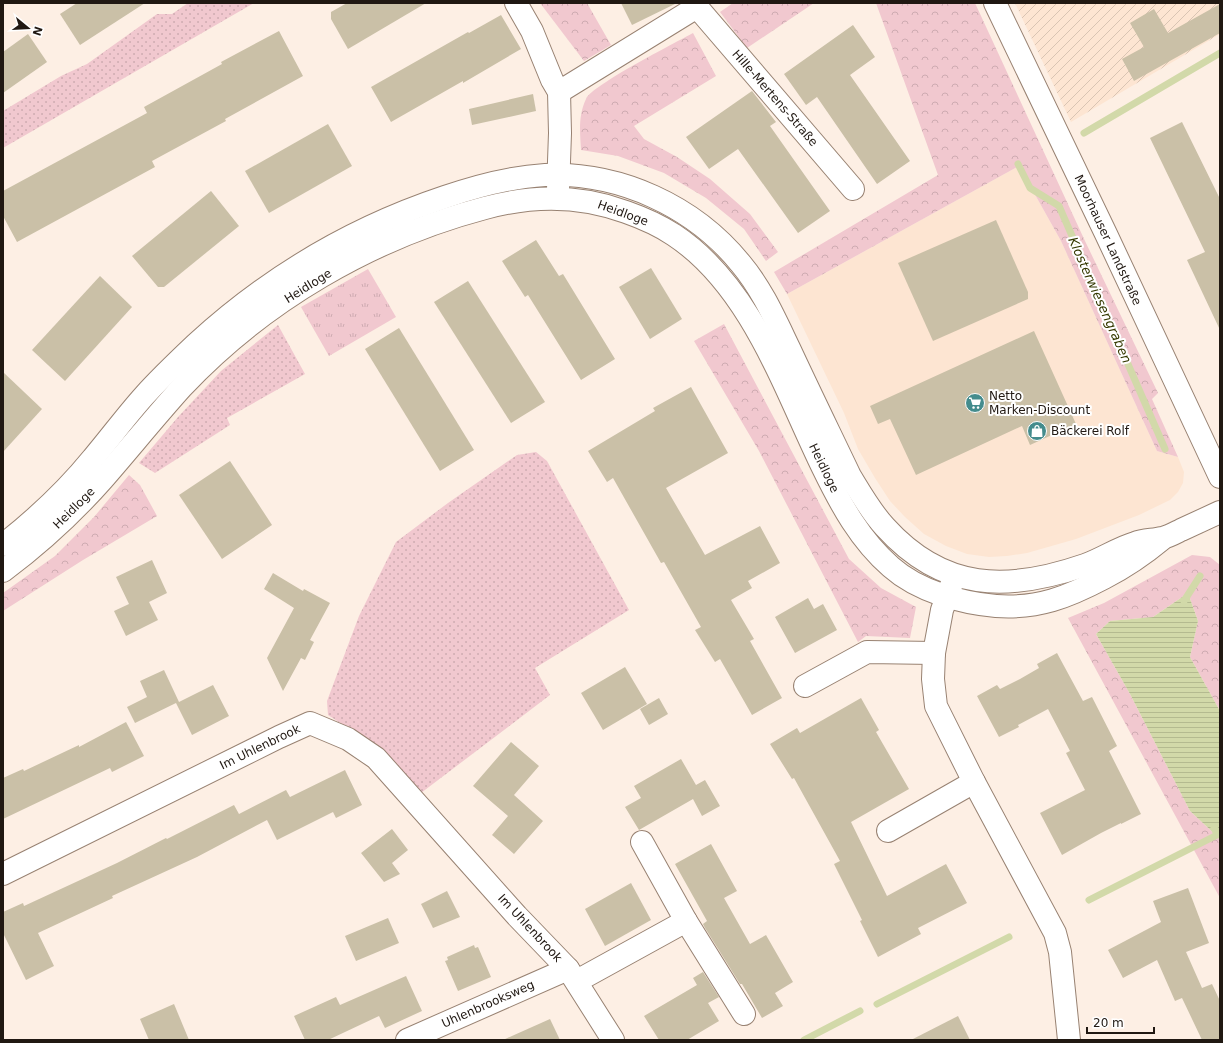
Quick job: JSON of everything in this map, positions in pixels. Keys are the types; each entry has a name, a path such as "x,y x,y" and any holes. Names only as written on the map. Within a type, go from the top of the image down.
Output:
{"street":[{"path":"516,3 532,31 552,80 559,92 560,133 558,198"},
{"name":"Moorhauser Landstraße","path":"995,3 1106,234 1220,478"},
{"name":"Hille-Mertens-Straße","path":"559,92 696,5 853,189"},
{"name":"Heidloge","path":"3,545 44,510 67,487 143,397 184,355 211,330 244,304 309,259 369,226 418,206 485,185 513,179 544,175 558,175 613,182 667,202 695,220 720,241 741,264 767,303 850,476 873,512 884,526 909,550 935,566 955,575 978,580 999,582 1036,578 1085,565 1135,543 1163,538 1220,512"},
{"name":"Heidloge","path":"3,571 21,558 78,505 183,386 211,358 234,338 301,289 351,260 394,239 430,225 487,207 532,199 558,198 595,203 641,218 674,235 702,257 718,274 743,308 764,342 830,482 850,520 871,546 894,570 912,581 947,597 970,603 1008,607 1028,606 1063,598 1077,592 1144,555 1163,538"},
{"path":"955,575 942,610 934,653 933,679 936,706 974,782 1055,933 1060,952 1069,1040"},
{"path":"804,686 866,652 934,653"},
{"name":"Im Uhlenbrook","path":"3,874 310,723 348,739 376,758 517,916 573,975 613,1040"},
{"path":"888,831 974,782"},
{"path":"642,842 686,920 744,1014"},
{"path":"573,975 686,920"},
{"name":"Uhlenbrooksweg","path":"418,1038 573,975"}],"shaded area":[{"path":"1015,3 1220,3 1220,34 1071,122"},
{"path":"1019,166 1061,241 1157,451 1178,457 1184,472 1183,483 1178,492 1170,500 1139,515 1076,539 1027,553 989,557 967,554 946,546 924,534 890,501 858,449 844,413 787,294"},
{"path":"1188,593 1198,621 1190,657 1220,711 1220,839 1190,811 1130,694 1096,634 1110,621 1153,617"}],"green space":[{"path":"188,3 254,3 3,148 3,111 61,76 87,64 157,14 172,14"},
{"path":"540,3 587,3 611,45 584,61"},
{"path":"733,3 814,3 747,48 720,12"},
{"path":"876,3 975,3 1085,241 1158,393 1152,399 1178,457 1157,451 1061,241 1019,166 787,294 774,272 938,175"},
{"path":"693,33 716,76 634,126 644,139 677,157 710,179 750,214 778,252 766,261 744,229 706,198 664,173 618,156 581,150 580,124 583,105 586,99 603,84"},
{"path":"368,269 396,317 329,356 301,307"},
{"path":"724,324 849,559 881,588 916,607 910,638 866,636 858,642 759,451 694,341"},
{"path":"278,325 305,374 227,418 230,425 155,473 139,463 178,417 221,371"},
{"path":"536,452 547,461 629,610 535,668 550,695 421,793 377,747 328,715 327,701 359,616 396,542 448,503 517,455"},
{"path":"129,475 140,485 157,516 83,560 3,611 3,593 55,556 94,517"},
{"path":"1192,555 1210,557 1220,565 1220,711 1190,657 1198,621 1188,593 1153,617 1110,621 1096,634 1130,694 1190,811 1220,839 1220,898 1068,618 1104,603"}],"building":[{"path":"77,3 145,3 80,45 60,14"},
{"path":"347,3 426,3 348,49 331,19 331,12"},
{"path":"621,3 677,3 632,25"},
{"path":"1220,4 1220,33 1134,81 1122,59 1144,47 1130,23 1154,9 1168,33"},
{"path":"501,15 521,49 463,83 463,81 391,122 371,87"},
{"path":"853,25 875,57 850,75 910,161 877,184 817,97 806,105 784,74"},
{"path":"279,31 303,76 225,119 226,121 152,161 155,167 17,242 3,216 3,191 147,113 144,107 222,64 221,62"},
{"path":"28,34 47,62 3,93 3,52"},
{"path":"752,91 776,122 770,126 830,211 798,233 738,149 709,169 686,137"},
{"path":"533,94 536,111 472,125 469,109"},
{"path":"1182,122 1220,199 1220,330 1187,260 1205,252 1150,138"},
{"path":"328,124 352,166 269,213 245,171"},
{"path":"211,191 239,226 164,287 158,287 132,256"},
{"path":"996,220 1028,292 1028,299 933,341 898,263"},
{"path":"536,240 559,276 563,274 615,359 581,380 528,295 525,297 502,261"},
{"path":"651,268 682,319 650,339 619,287"},
{"path":"100,276 132,307 65,381 32,350"},
{"path":"468,281 545,402 511,423 434,302"},
{"path":"399,328 474,450 440,471 365,349"},
{"path":"1034,331 1076,424 1030,445 1022,426 916,475 890,419 878,424 870,406"},
{"path":"3,372 42,409 3,452"},
{"path":"691,387 728,453 666,488 705,555 760,526 780,563 748,581 752,588 731,600 754,639 750,641 782,698 752,715 720,659 715,662 695,630 701,627 664,562 661,563 613,478 607,482 588,451 655,411 653,408"},
{"path":"230,461 272,525 222,559 179,495"},
{"path":"152,560 167,593 149,602 158,620 126,636 114,611 129,604 116,577"},
{"path":"273,573 303,591 304,589 330,603 310,640 314,642 305,660 301,658 283,691 267,658 294,608 264,589"},
{"path":"808,598 814,609 823,604 837,630 795,653 775,617"},
{"path":"1057,653 1083,701 1092,697 1117,746 1109,751 1141,814 1101,833 1062,855 1040,813 1085,790 1066,753 1070,751 1048,709 1018,725 1019,727 999,737 977,696 997,685 1000,689 1020,679 1039,668 1037,664"},
{"path":"625,667 647,704 603,730 581,693"},
{"path":"164,670 179,702 213,685 229,716 192,735 176,703 135,723 127,707 147,697 140,681"},
{"path":"659,698 668,714 649,725 640,709"},
{"path":"861,698 879,730 876,732 909,789 851,822 887,896 946,864 967,903 918,928 921,934 878,957 860,921 862,920 834,864 840,861 794,778 792,779 770,744 797,728 800,733"},
{"path":"126,722 144,756 112,772 110,768 3,819 3,778 23,769 24,771 79,745 79,747"},
{"path":"511,742 539,766 514,795 543,821 514,854 492,835 508,816 473,786"},
{"path":"681,759 696,785 705,780 720,806 702,816 693,799 639,830 625,807 641,798 634,786"},
{"path":"345,770 362,805 336,818 333,812 277,840 267,820 197,857 112,896 113,898 38,933 54,966 26,980 3,933 3,912 23,903 24,906 117,863 234,805 239,814 286,790 290,797"},
{"path":"392,829 408,850 392,863 400,874 384,882 361,853"},
{"path":"711,844 737,891 724,898 750,944 766,935 793,982 775,993 783,1006 762,1018 742,984 740,984 705,928 703,924 707,921 675,864"},
{"path":"631,883 651,920 605,946 585,909"},
{"path":"1188,888 1209,943 1186,952 1202,988 1212,984 1220,1001 1220,1040 1202,1040 1182,998 1175,1001 1157,960 1123,978 1108,950 1161,922 1153,901"},
{"path":"447,891 460,917 433,928 421,904"},
{"path":"388,918 399,943 356,961 345,936"},
{"path":"474,945 475,948 478,947 491,977 458,991 445,961 448,960 447,957"},
{"path":"703,972 719,997 708,1003 719,1021 687,1040 659,1040 644,1016 697,985 693,978"},
{"path":"406,976 422,1011 385,1028 379,1016 328,1040 305,1040 294,1016 336,997 340,1005"},
{"path":"174,1004 189,1040 149,1040 140,1019"},
{"path":"958,1016 970,1040 911,1040"},
{"path":"550,1019 560,1040 503,1040"}],"waterway":[{"name":"Klosterwiesengraben","path":"1084,133 1220,53"},
{"name":"Klosterwiesengraben","path":"1018,164 1030,188 1059,206 1165,449"},
{"name":"Klosterwiesengraben","path":"1184,601 1200,576"},
{"name":"Klosterwiesengraben","path":"1089,900 1217,835 1214,827"},
{"name":"Klosterwiesengraben","path":"877,1004 1009,937"},
{"name":"Klosterwiesengraben","path":"804,1040 860,1011"}],"place":[{"name":"Netto Marken-Discount","path":"975,403"},
{"name":"Bäckerei Rolf","path":"1037,431"}]}
